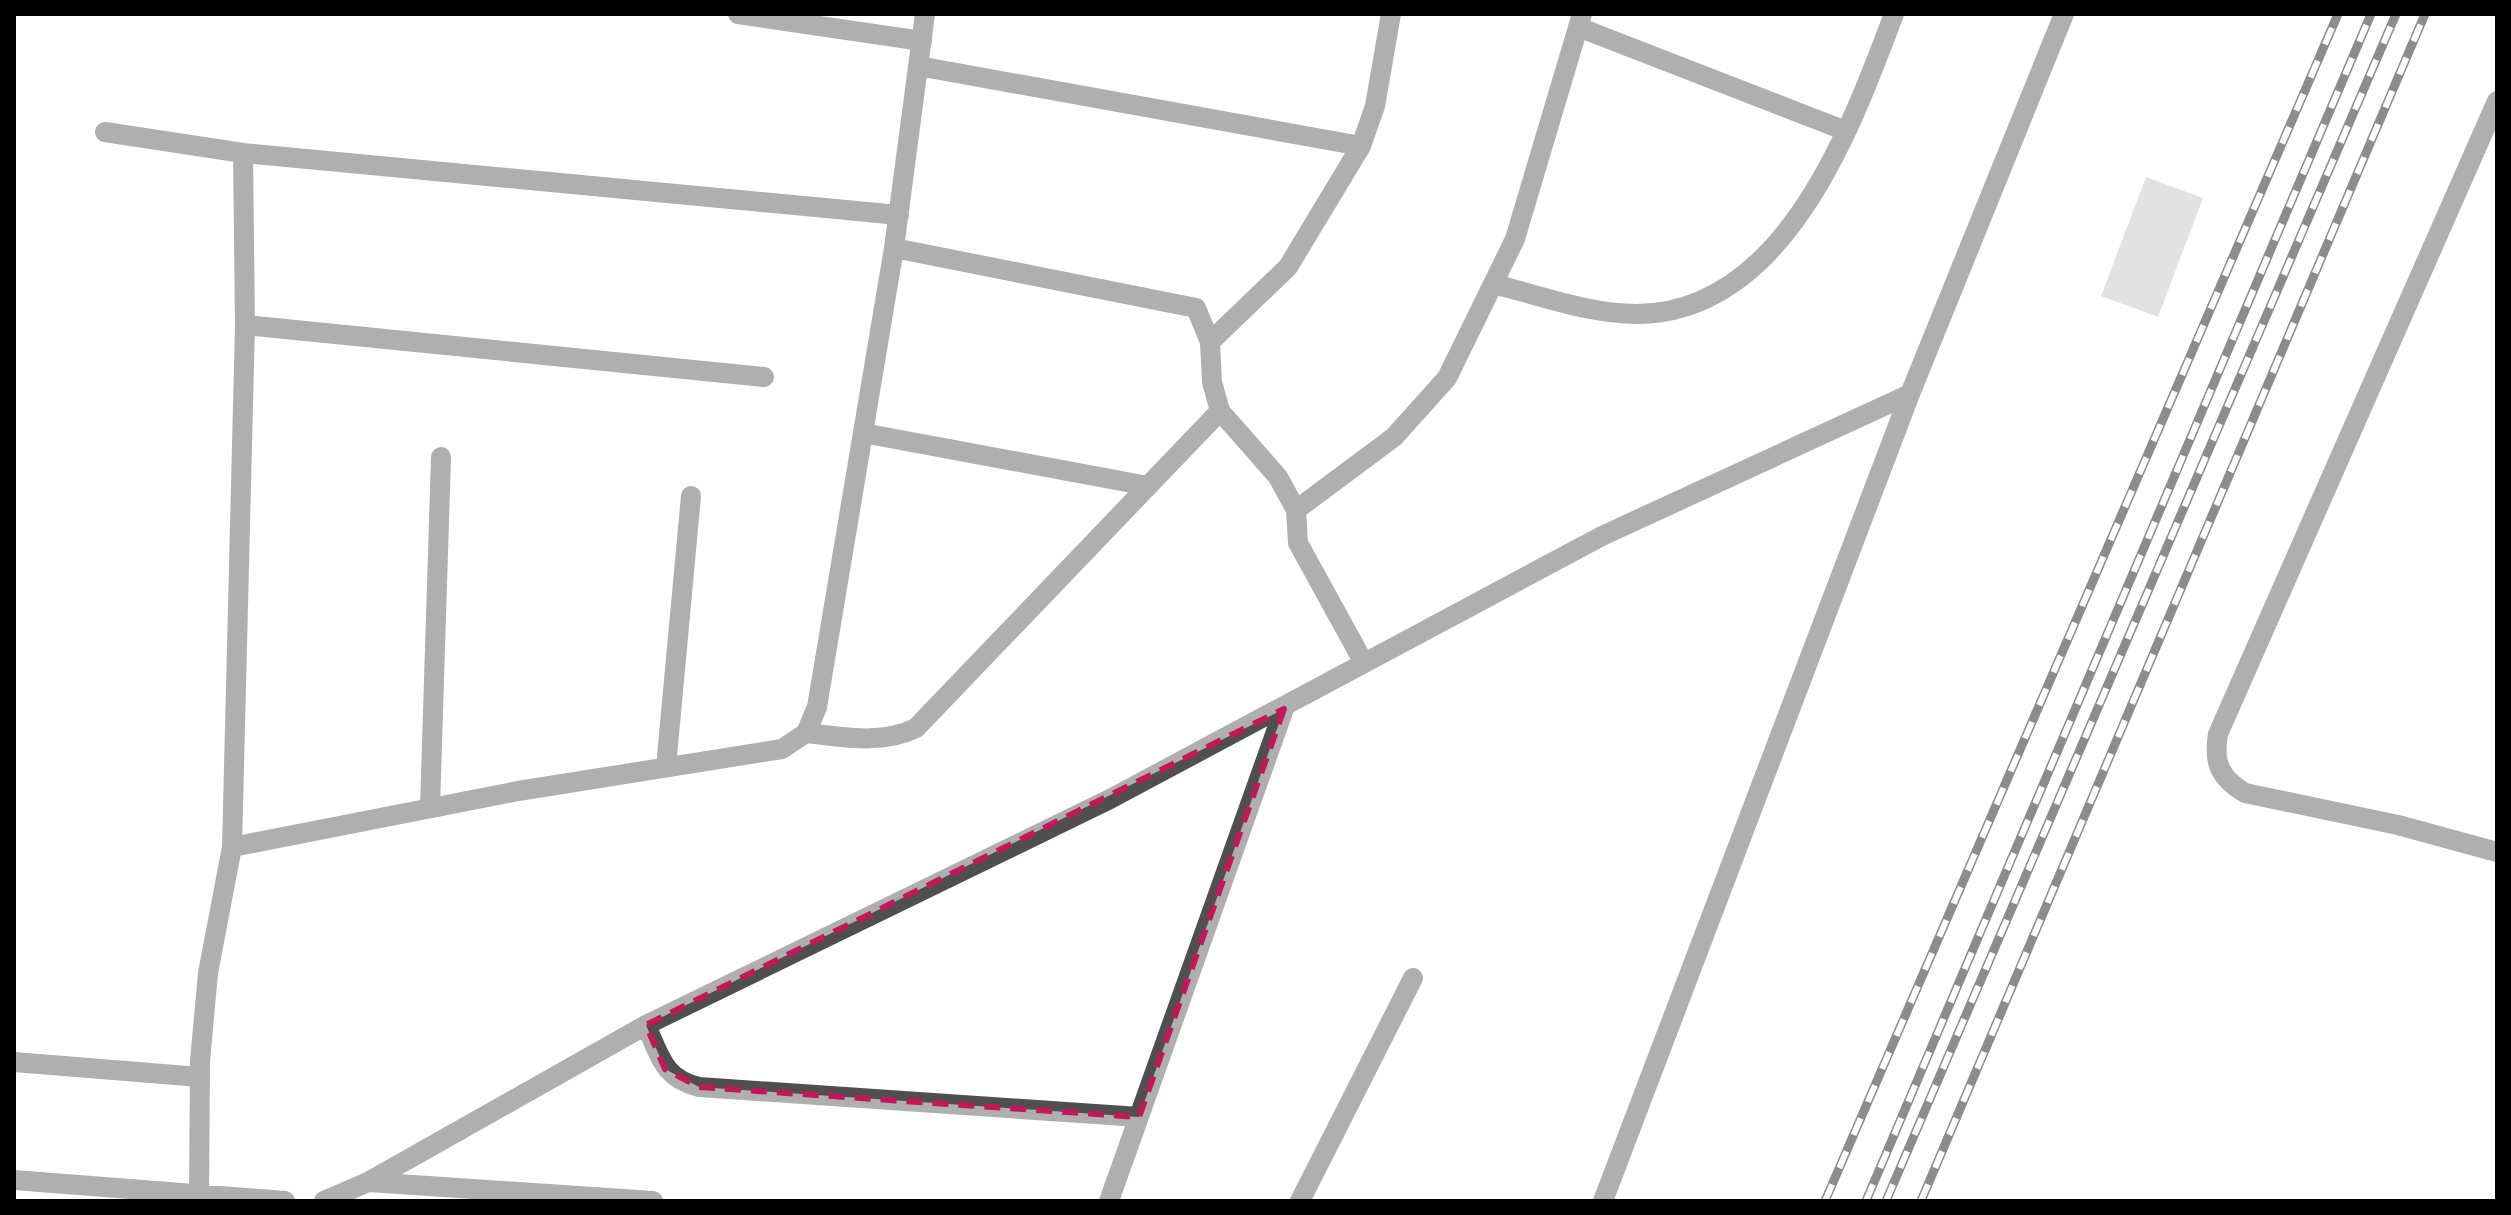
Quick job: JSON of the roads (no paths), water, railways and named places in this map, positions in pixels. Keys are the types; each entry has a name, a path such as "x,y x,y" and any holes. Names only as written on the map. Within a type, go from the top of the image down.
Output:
{"street":[{"path":"738,14 922,41"},
{"path":"232,847 430,808 782,749 806,733 817,707 894,248 925,14"},
{"path":"1210,342 1288,267 1361,146 1375,106 1391,14"},
{"path":"1493,284 1614,313 1670,311 1706,299 1750,270 1814,197 1846,131 1894,14"},
{"path":"1603,1201 1910,394 2064,14"},
{"path":"1296,510 1394,437 1447,378 1515,239 1580,20 1846,131"},
{"path":"918,66 1361,146"},
{"path":"2497,101 2218,734 2214,757 2225,781 2245,793 2398,825 2497,852"},
{"path":"105,132 243,153 899,215"},
{"path":"199,1198 200,1077 208,973 232,847 245,325 243,153"},
{"path":"894,248 1196,308 1210,342 1212,382 1220,411 1278,477 1296,510 1298,543 1364,663"},
{"path":"245,325 764,377"},
{"path":"324,1201 368,1182 646,1025 1110,799 1284,709 1602,536 1910,394"},
{"path":"806,733 870,740 896,738 916,728 1220,411"},
{"path":"863,433 1148,486"},
{"path":"430,808 441,457"},
{"path":"666,767 691,496"},
{"path":"1109,1201 1284,709"},
{"path":"1300,1201 1413,978"},
{"path":"646,1025 665,1069 680,1083 699,1087 1139,1117"},
{"path":"14,1062 200,1077"},
{"path":"14,1180 199,1198 285,1201"},
{"path":"368,1182 653,1201"}],"railway":[{"path":"1825,1201 2338,14"},
{"path":"1866,1201 2371,14"},
{"path":"1886,1201 2396,14"},
{"path":"1921,1201 2425,14"}]}
